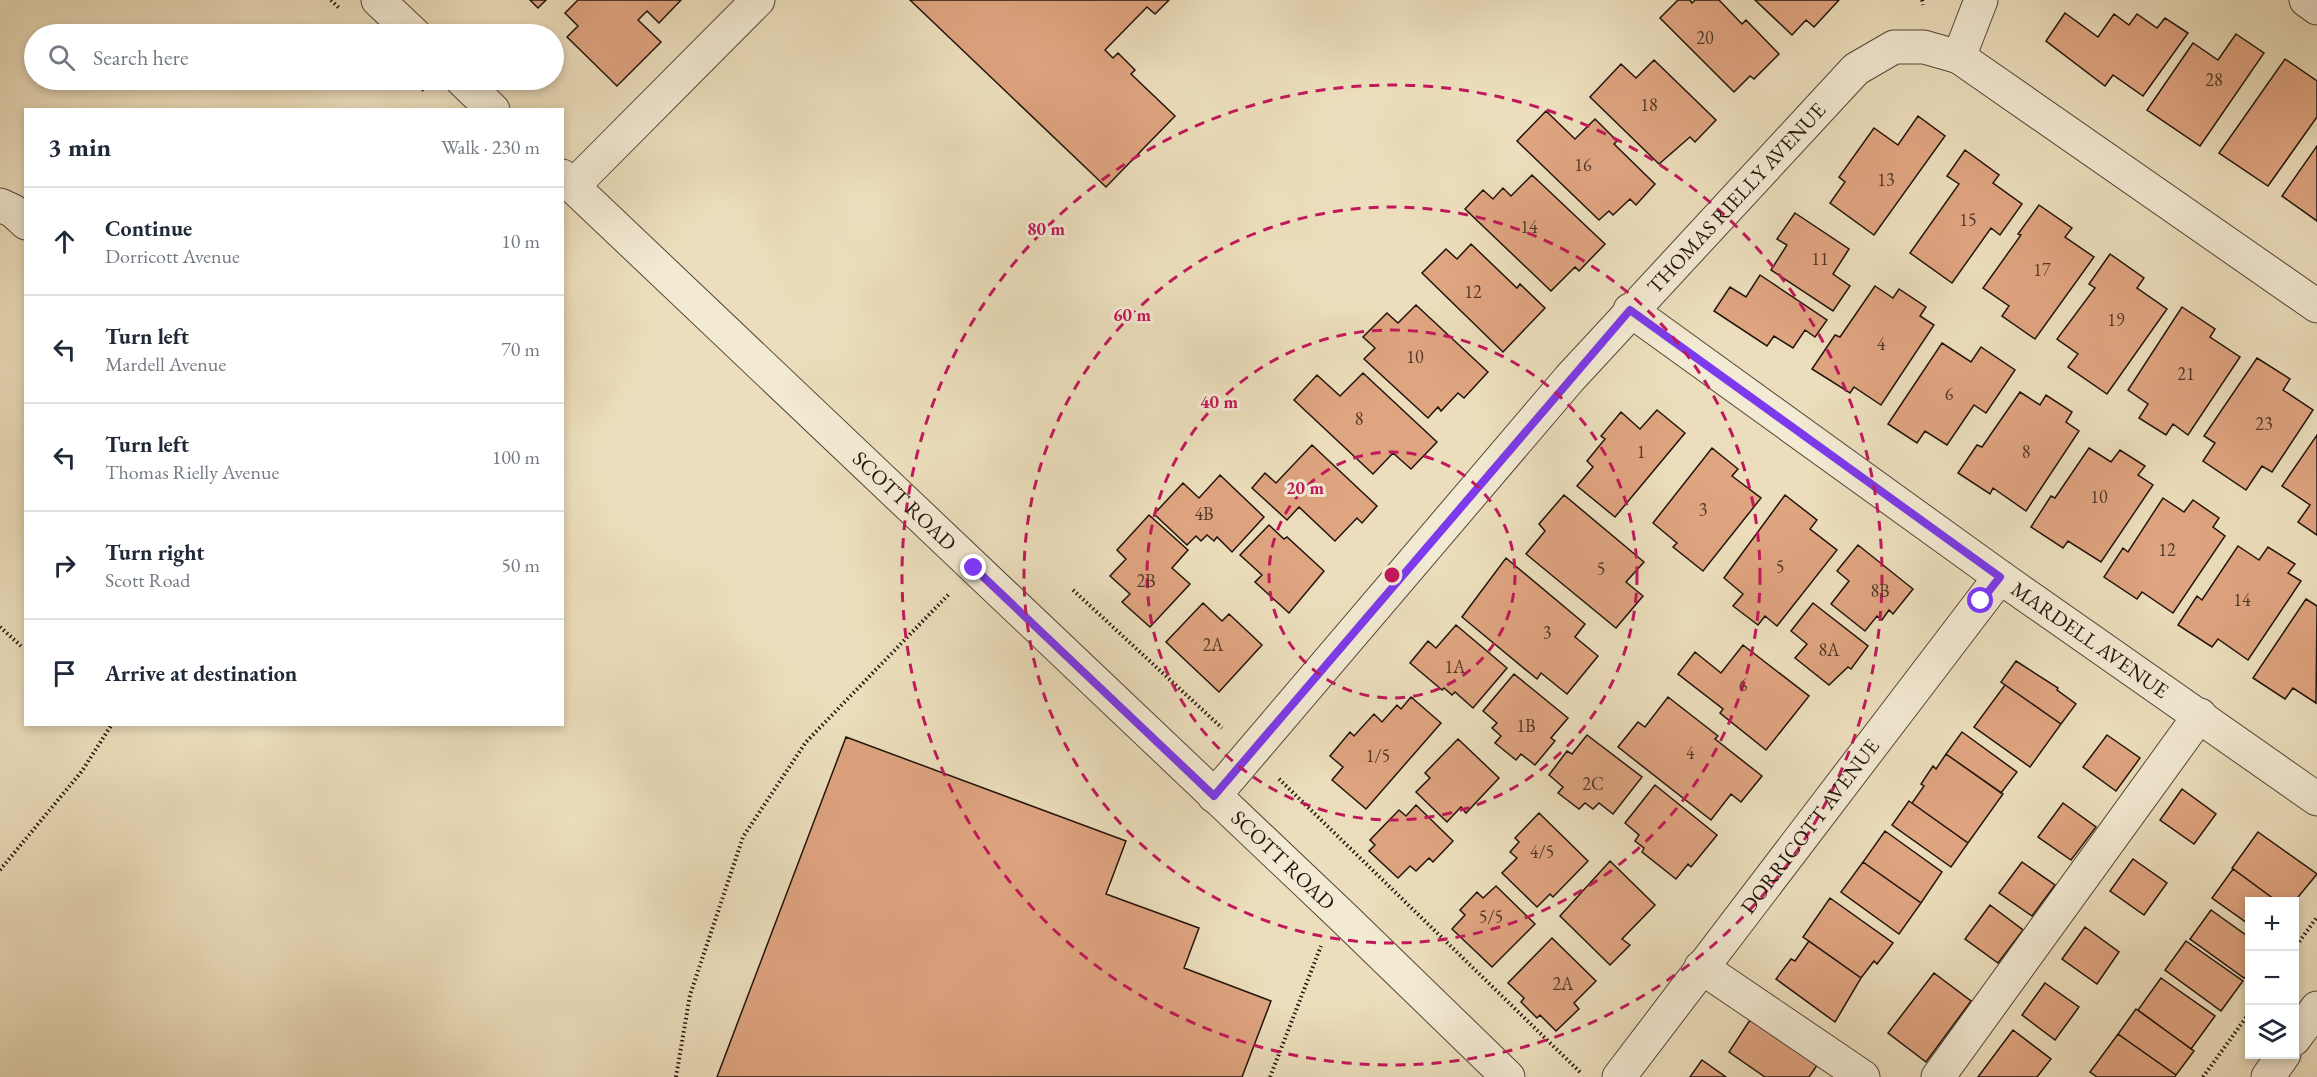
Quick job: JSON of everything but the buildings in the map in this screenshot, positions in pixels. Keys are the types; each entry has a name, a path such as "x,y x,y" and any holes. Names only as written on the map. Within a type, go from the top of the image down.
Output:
{"street":[{"path":"378,0 403,24"},
{"path":"568,181 758,0"},
{"path":"1959,57 1981,0"},
{"path":"2306,0 2317,8"},
{"name":"THOMAS RIELLY AVENUE","path":"1214,796 1630,310 1856,69 1894,48 1924,48 1959,57 2317,306"},
{"path":"472,90 491,108"},
{"name":"SCOTT ROAD","path":"568,181 1343,917 1508,1077"},
{"path":"0,205 24,221"},
{"name":"MARDELL AVENUE","path":"1630,310 2000,577 2317,799"},
{"name":"DORRICOTT AVENUE","path":"1619,1077 1701,966 2000,577"},
{"path":"1938,1077 2200,716"},
{"path":"1701,966 1863,1077"},
{"path":"2299,1033 2317,1008"},
{"path":"2268,1077 2281,1059"}],"path":[{"path":"676,1077 690,995 743,837 806,742 974,568"},
{"path":"1073,590 1218,724"},
{"path":"0,627 21,646"},
{"path":"0,870 82,771 111,726"},
{"path":"1282,782 1585,1077"},
{"path":"1270,1077 1322,943 1343,917"},
{"path":"2299,943 2317,917"},
{"path":"2204,1077 2245,1019"}],"route":[{"path":"974,568 1214,796 1252,755 1630,310 2000,577 1981,601"}]}
